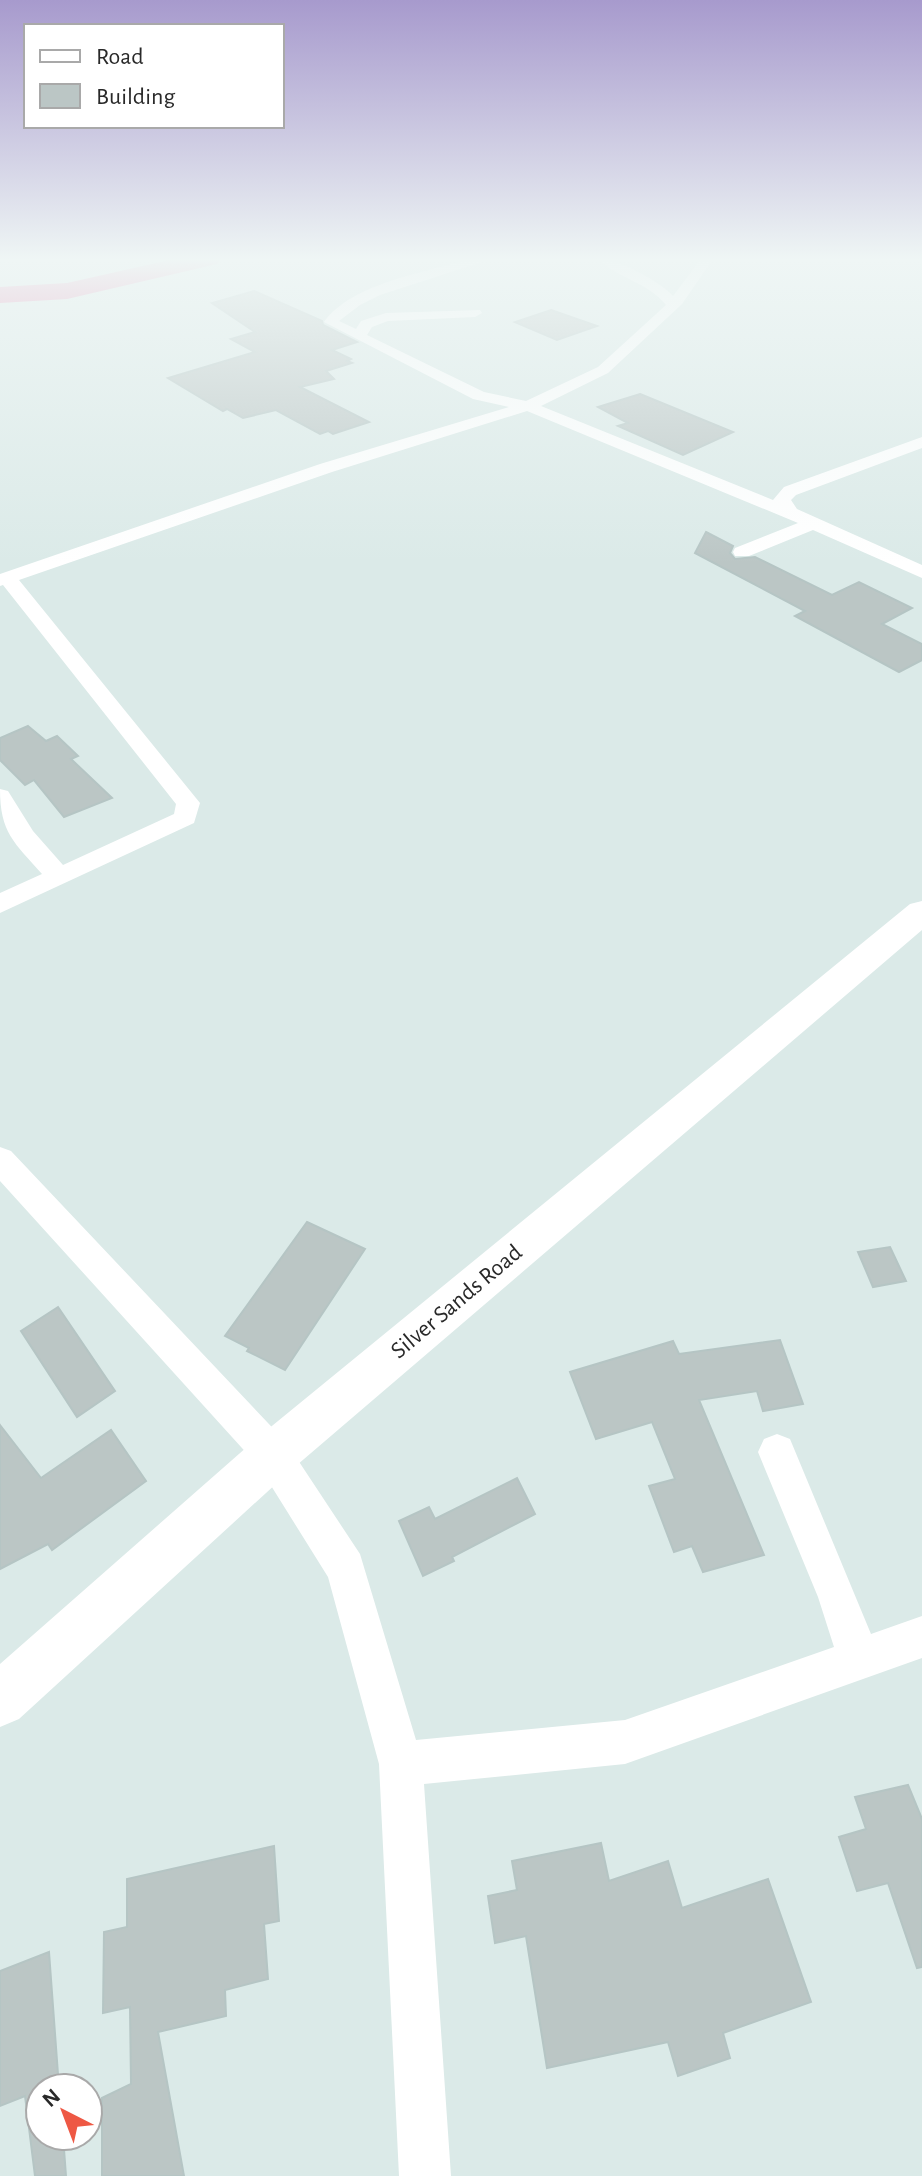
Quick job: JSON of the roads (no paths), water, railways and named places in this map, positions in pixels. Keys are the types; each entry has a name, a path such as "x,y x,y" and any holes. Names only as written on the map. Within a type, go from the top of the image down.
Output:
{"street":[{"path":"407,361 479,396 528,406 790,513 922,572"},
{"path":"0,904 185,818 188,803 3,579 326,468 528,406 603,370 614,361"},
{"path":"790,513 782,500 790,491 922,442"},
{"path":"742,552 812,524"},
{"path":"0,796 23,836 59,877"},
{"name":"Silver Sands Road","path":"0,1700 273,1455 922,912"},
{"path":"0,1160 273,1455 346,1568 401,1764 425,2176"},
{"path":"777,1452 838,1597 859,1659"},
{"path":"401,1764 625,1742 922,1637"}]}
